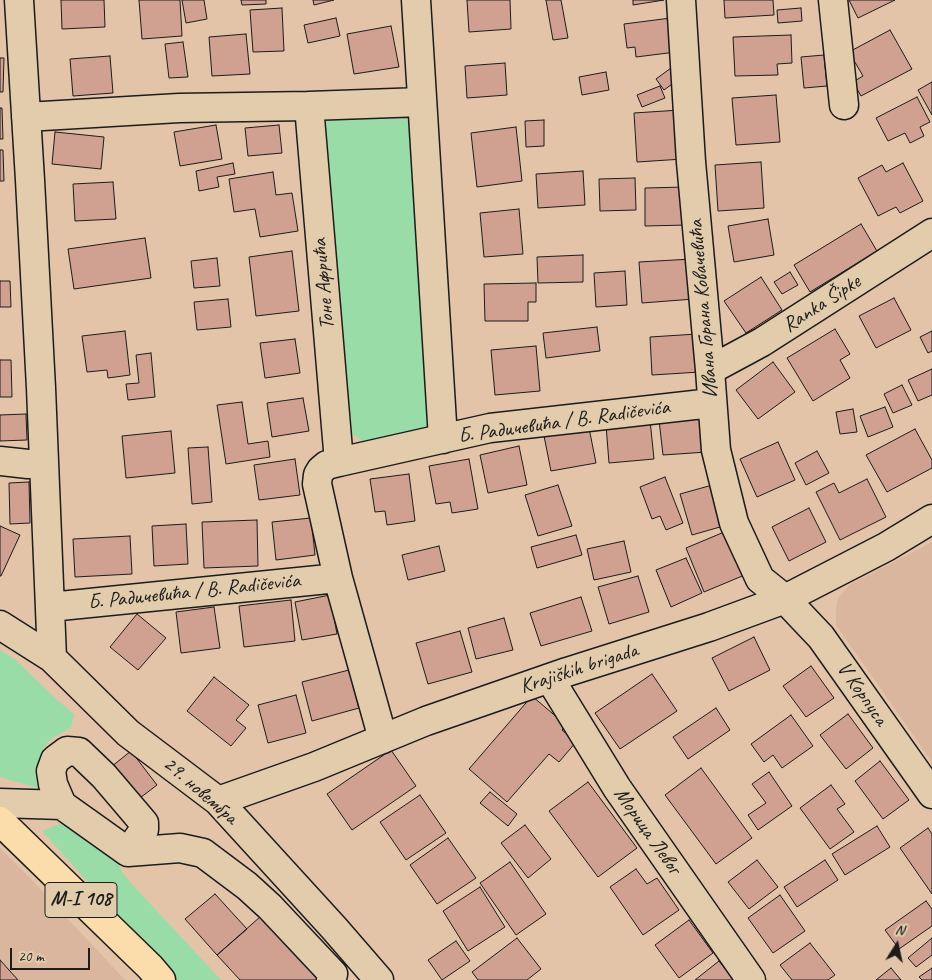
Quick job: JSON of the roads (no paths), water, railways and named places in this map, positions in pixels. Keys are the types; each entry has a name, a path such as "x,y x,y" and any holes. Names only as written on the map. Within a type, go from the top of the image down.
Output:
{"main road":[{"name":"M-I 108","path":"0,821 161,980"}],"street":[{"path":"19,0 44,463 52,658"},
{"path":"416,0 443,438"},
{"name":"Ивана Горана Ковачевића","path":"681,0 691,162 716,450 734,523 760,579 785,599"},
{"path":"832,0 844,105"},
{"path":"26,117 179,108 422,102"},
{"name":"Тоне Афрића","path":"309,106 339,462"},
{"name":"Ranka Šipke","path":"710,370 762,342 932,233"},
{"name":"Б. Радичевића / B. Radičevića","path":"383,739 338,578 316,484 321,470 327,465 339,462 490,428 712,403"},
{"path":"0,461 28,464 44,463"},
{"name":"Krajiških brigada","path":"218,801 314,767 426,722 709,627 785,599 886,547 932,518"},
{"name":"Б. Радичевића / B. Radičevića","path":"50,606 338,578"},
{"name":"V Корпуса","path":"785,599 821,637 932,794"},
{"name":"29. новембра","path":"0,625 52,658 128,733 218,801 379,980"},
{"name":"Морица Левог","path":"550,679 617,788 751,980"},
{"path":"128,852 144,830 144,823 104,776 79,752 67,751 55,760 51,771 53,784 62,805 128,852 180,848 203,853 247,886 270,907 333,974 331,980"},
{"path":"0,803 62,805"}]}
